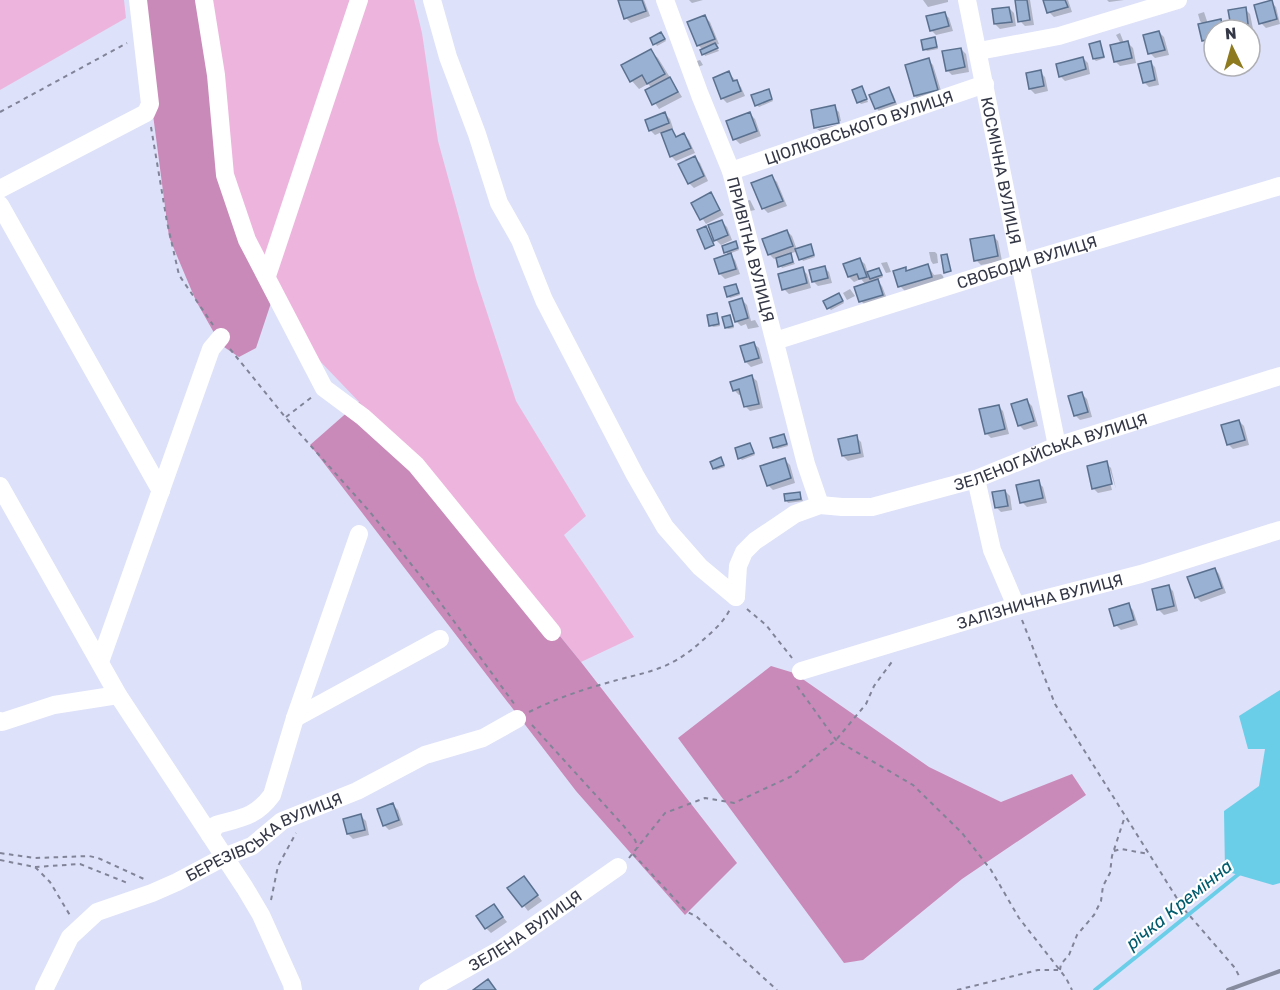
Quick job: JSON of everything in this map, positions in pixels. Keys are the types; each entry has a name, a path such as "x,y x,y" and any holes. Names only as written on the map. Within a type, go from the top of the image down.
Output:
{"street":[{"path":"0,189 146,113 150,104 138,0"},
{"path":"204,0 216,75 225,175 247,240 324,388 363,417 416,465 552,632"},
{"path":"267,276 359,0"},
{"path":"432,0 448,57 477,134 499,203 520,240 544,300 635,475 665,527 700,567 736,597"},
{"name":"ПРИВІТНА ВУЛИЦЯ","path":"665,0 700,95 732,171 806,464 820,505"},
{"name":"КОСМІЧНА ВУЛИЦЯ","path":"967,0 1057,446"},
{"path":"979,51 1059,36 1178,0"},
{"name":"ЦІОЛКОВСЬКОГО ВУЛИЦЯ","path":"732,171 985,84"},
{"name":"СВОБОДИ ВУЛИЦЯ","path":"775,341 1021,263 1280,186"},
{"path":"0,205 161,491"},
{"path":"100,662 211,349 221,337"},
{"name":"ЗЕЛЕНОГАЙСЬКА ВУЛИЦЯ","path":"820,505 872,507 976,479 1057,446 1280,376"},
{"path":"976,479 992,550 1016,606"},
{"path":"0,486 118,695 245,888 266,926 293,990"},
{"path":"736,597 738,566 744,552 755,541 795,514 820,505"},
{"name":"ЗАЛІЗНИЧНА ВУЛИЦЯ","path":"801,671 1016,606 1141,574 1280,530"},
{"path":"210,835 216,825 252,816 267,803 272,795 295,718 359,534"},
{"path":"295,718 440,639"},
{"path":"0,721 54,705 118,695"},
{"name":"БЕРЕЗІВСЬКА ВУЛИЦЯ","path":"44,990 70,937 97,912 151,887 252,846 282,821 357,791 425,755 483,738 520,717"},
{"name":"ЗЕЛЕНА ВУЛИЦЯ","path":"428,990 501,949 618,867"}],"path":[{"path":"0,112 143,35"},
{"path":"148,110 167,222 179,275 221,337 285,417 370,512 426,583 520,717 622,824 635,840 638,848"},
{"path":"285,417 324,388"},
{"path":"520,717 574,694 673,664 691,651 726,618 736,597 766,626 801,671 796,684 836,740 913,785 962,833 991,870 1019,918 1066,978 1072,990"},
{"path":"1016,606 1055,704 1183,908 1235,968 1239,976"},
{"path":"777,990 697,917 686,911 633,854 665,813 705,798 734,803 792,776 836,740 866,704 873,686 911,638"},
{"path":"266,926 278,866 309,811"},
{"path":"1060,970 1077,935 1094,915 1101,901 1103,886 1110,873 1125,816"},
{"path":"1114,851 1121,849 1149,854"},
{"path":"0,853 35,858 89,856 98,858 151,887"},
{"path":"0,860 35,867 80,864 151,887"},
{"path":"35,867 50,882 72,918 70,937"},
{"path":"957,990 1038,970 1060,970"}],"shaded area":[{"path":"0,0 124,0 126,18 0,90"},
{"path":"138,0 201,0 221,165 275,291 256,348 239,357 221,345 196,301 169,237"},
{"path":"201,0 414,0 422,33 438,141 476,279 516,401 586,516 564,535 634,637 581,662 431,477 317,358 250,251 221,165"},
{"path":"359,402 431,477 581,662 737,863 685,915 576,791 310,445"},
{"path":"771,666 794,673 929,767 1001,802 1072,774 1086,795 962,879 863,960 844,963 678,738"}],"water":[{"path":"1280,690 1280,883 1273,885 1225,871 1224,811 1259,786 1265,749 1248,749 1239,716"}],"building":[{"path":"618,0 642,0 646,11 624,19"},
{"path":"1015,0 1027,0 1030,20 1018,22"},
{"path":"1043,0 1065,0 1068,7 1047,13"},
{"path":"1272,0 1277,19 1262,23 1262,18 1257,18 1254,5"},
{"path":"1009,7 1012,22 994,24 992,9"},
{"path":"1246,7 1247,18 1229,18 1228,10"},
{"path":"945,12 949,26 930,31 926,16"},
{"path":"705,15 715,39 697,46 687,22"},
{"path":"1202,23 1202,41 1198,24"},
{"path":"1159,31 1165,50 1148,54 1143,35"},
{"path":"661,32 665,39 653,45 650,38"},
{"path":"935,37 937,47 923,50 921,40"},
{"path":"1100,41 1104,57 1093,59 1089,44"},
{"path":"1128,41 1132,58 1114,62 1110,45"},
{"path":"715,43 718,48 702,55 700,50"},
{"path":"961,48 965,67 946,71 942,51"},
{"path":"651,49 665,74 647,84 642,75 630,82 621,65"},
{"path":"1083,57 1086,69 1059,77 1056,64"},
{"path":"929,58 938,90 914,96 905,65"},
{"path":"1151,61 1155,80 1143,83 1138,64"},
{"path":"1041,70 1044,86 1029,89 1026,73"},
{"path":"729,71 733,81 737,80 741,91 721,99 713,78"},
{"path":"670,77 678,92 652,105 645,90"},
{"path":"862,86 867,99 857,103 852,90"},
{"path":"889,87 895,102 875,109 869,95"},
{"path":"769,89 772,99 755,106 751,95"},
{"path":"835,105 839,123 814,128 811,110"},
{"path":"665,112 669,123 649,131 645,120"},
{"path":"750,112 757,131 733,140 726,121"},
{"path":"672,129 676,137 684,133 691,148 670,157 661,133"},
{"path":"695,156 704,176 688,184 678,164"},
{"path":"772,175 783,201 762,209 751,183"},
{"path":"711,192 720,210 700,220 691,203"},
{"path":"722,220 728,235 714,241 708,225"},
{"path":"706,226 714,245 705,249 697,230"},
{"path":"787,230 793,246 768,255 762,239"},
{"path":"994,235 998,256 974,261 970,239"},
{"path":"736,241 738,248 724,253 722,246"},
{"path":"811,244 814,255 799,260 795,249"},
{"path":"731,253 736,269 719,274 714,259"},
{"path":"791,253 793,262 778,267 776,258"},
{"path":"947,254 951,271 944,273 941,255"},
{"path":"860,258 867,277 859,279 857,274 848,277 843,264"},
{"path":"928,264 932,277 898,287 893,271 906,267 906,271"},
{"path":"825,266 828,278 812,282 809,270"},
{"path":"803,267 807,283 782,290 778,274"},
{"path":"879,268 882,275 870,279 867,272"},
{"path":"878,279 883,295 859,302 854,287"},
{"path":"736,284 739,293 727,297 724,287"},
{"path":"839,293 843,301 827,309 823,301"},
{"path":"742,298 748,318 735,322 729,302"},
{"path":"717,313 719,324 709,326 707,315"},
{"path":"730,315 733,326 725,328 722,317"},
{"path":"754,342 759,358 745,362 740,346"},
{"path":"752,375 759,404 744,407 739,389 733,391 730,382"},
{"path":"1082,392 1088,412 1074,416 1068,396"},
{"path":"1027,399 1034,421 1018,426 1011,404"},
{"path":"999,405 1005,429 985,434 979,409"},
{"path":"1239,420 1245,440 1227,445 1221,425"},
{"path":"784,434 787,444 773,448 770,438"},
{"path":"857,435 860,453 842,456 838,439"},
{"path":"750,443 754,453 738,459 735,448"},
{"path":"721,457 724,465 713,469 710,462"},
{"path":"785,458 791,478 767,486 760,466"},
{"path":"1107,461 1112,484 1092,489 1087,466"},
{"path":"1039,480 1043,498 1020,503 1016,485"},
{"path":"1005,490 1008,506 995,508 992,492"},
{"path":"800,492 801,499 785,501 784,494"},
{"path":"1215,568 1222,588 1195,598 1187,577"},
{"path":"1169,585 1174,606 1157,610 1152,589"},
{"path":"1129,603 1134,620 1114,626 1109,609"},
{"path":"393,803 399,820 383,826 377,809"},
{"path":"361,814 365,830 347,834 343,819"},
{"path":"524,876 538,895 522,907 507,888"},
{"path":"494,904 503,917 485,929 476,916"},
{"path":"488,979 496,990 473,990"}],"waterway":[{"name":"річка Кремінна","path":"1095,990 1240,873"}],"railway":[{"path":"1228,990 1280,971"}]}
